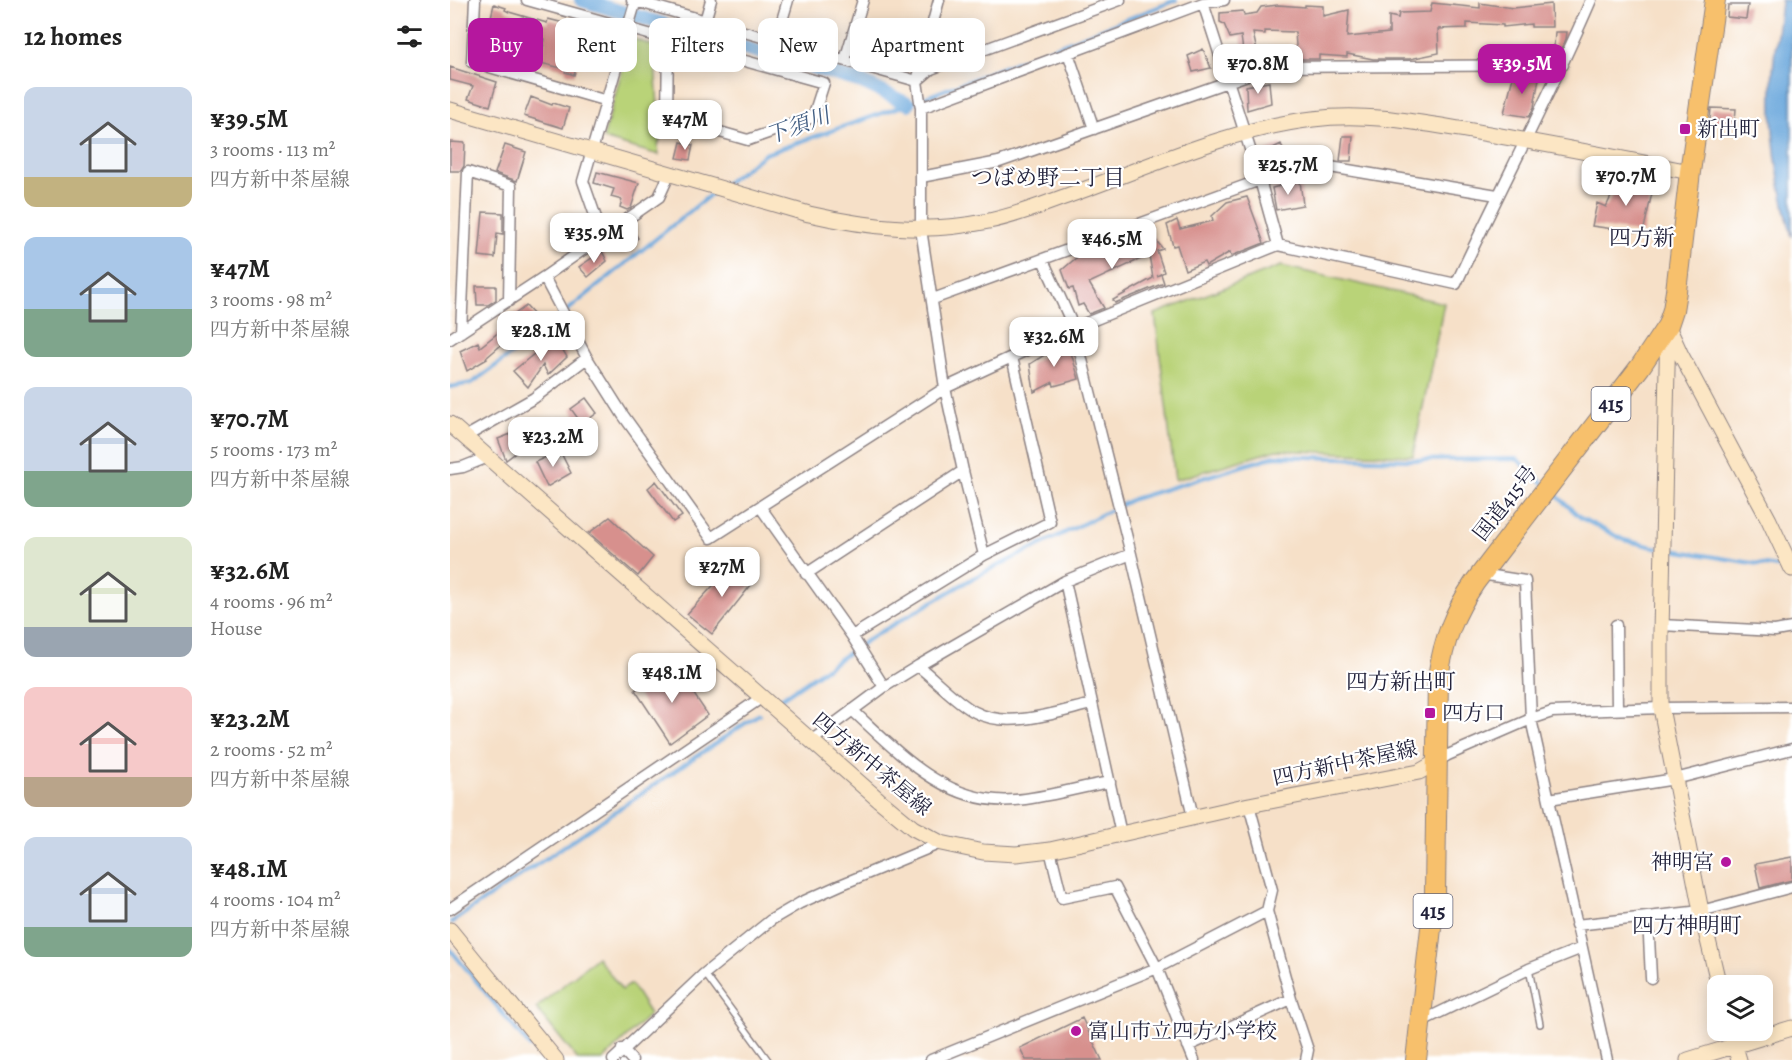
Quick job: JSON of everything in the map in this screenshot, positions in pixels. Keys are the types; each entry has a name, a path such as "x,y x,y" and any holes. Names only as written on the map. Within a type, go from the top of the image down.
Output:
{"highway":[{"name":"国道415号","path":"1416,1060 1435,893 1438,676 1443,646 1453,619 1481,574 1640,367 1668,325 1676,291 1690,172 1715,0"}],"main road":[{"path":"450,110 809,214 883,228 921,229 989,221 1032,209 1245,132 1315,118 1393,118 1525,140 1690,172"},
{"path":"1668,325 1662,539 1661,708 1701,910 1716,975"},
{"path":"1668,325 1681,355 1769,520 1789,563"},
{"name":"四方新中茶屋線","path":"450,424 811,741 913,828 941,843 1016,854 1050,850 1249,805 1419,772 1438,761"},
{"path":"450,930 556,1060"},
{"path":"1688,1060 1792,1028"}],"street":[{"path":"475,0 471,62 607,101"},
{"path":"527,0 592,18"},
{"path":"630,18 635,0 695,18"},
{"path":"706,18 711,0"},
{"path":"783,18 788,0"},
{"path":"845,60 863,0"},
{"path":"939,0 916,81 921,108 921,229 945,388 984,555"},
{"path":"916,81 931,69 1120,0"},
{"path":"921,108 1203,3 1224,0"},
{"path":"544,278 587,358 623,415 711,538 945,388 1074,328 1278,245 1456,284 1497,195 1563,64 1591,0"},
{"path":"1203,3 1260,180 1278,245"},
{"path":"668,39 824,83 813,117 748,140 667,117 668,39"},
{"path":"1068,53 1094,129"},
{"path":"838,58 916,81"},
{"path":"921,177 999,162 1270,67 1563,64"},
{"path":"602,235 583,181 615,72"},
{"path":"933,299 1260,180 1324,166 1497,195"},
{"path":"461,332 468,172 511,186 509,301"},
{"path":"450,339 544,278 659,197 669,175"},
{"path":"1043,260 1074,328 1131,554 1193,817"},
{"path":"852,636 984,555 1050,522 1012,357"},
{"path":"465,437 534,398 587,358"},
{"path":"450,469 488,458"},
{"path":"806,574 963,471"},
{"path":"761,508 852,636 884,687"},
{"path":"811,741 884,687 918,666 1065,581 1131,554"},
{"path":"1481,574 1525,581 1531,719 1607,1060"},
{"path":"1065,581 1121,834"},
{"path":"1616,625 1617,709"},
{"path":"1661,625 1775,631 1792,628"},
{"path":"918,666 973,711 1001,721 1092,704"},
{"path":"450,909 761,698"},
{"path":"1438,761 1531,719 1552,712 1792,707"},
{"path":"852,710 917,769 940,783 965,793 991,799 1015,800 1110,782"},
{"path":"1549,799 1675,778 1792,749"},
{"path":"1249,805 1272,890 1267,911 1291,999 1308,1050 1306,1060"},
{"path":"613,1060 622,1049 704,974 771,920 800,903 941,843"},
{"path":"1050,850 1062,898 1115,887 1156,968 1194,1060"},
{"path":"1576,925 1701,910 1792,888"},
{"path":"931,1060 1156,968 1267,911"},
{"path":"1647,917 1651,978"},
{"path":"1422,1021 1529,969 1582,948"},
{"path":"1188,1046 1291,999"},
{"path":"622,1049 632,1060"}],"lane":[{"path":"1529,969 1540,1024"},
{"path":"704,974 768,1060"}],"green space":[{"path":"637,40 649,44 649,72 656,72 659,155 603,139 622,72 637,72"},
{"path":"1281,266 1444,303 1413,456 1276,450 1175,480 1155,314"},
{"path":"597,957 622,990 631,984 650,1014 603,1060 578,1060 536,1008"}],"water":[{"path":"1780,0 1792,0 1792,237 1779,181 1772,124 1774,54"}],"building":[{"path":"1432,3 1480,8 1480,3 1513,8 1551,4 1552,27 1531,27 1531,24 1503,27 1503,25 1467,23 1467,28 1438,29 1439,53 1410,59 1373,59 1347,54 1347,57 1319,55 1319,59 1297,59 1295,32 1265,31 1265,34 1253,33 1259,60 1245,66 1241,36 1230,38 1224,24 1220,22 1220,13 1243,11 1244,15 1257,13 1261,7 1278,5 1323,6 1323,16 1349,10 1347,37 1389,33 1389,16 1398,18 1399,13 1430,12"},
{"path":"494,4 506,8 505,10 509,12 530,18 491,18"},
{"path":"1728,5 1748,5 1746,19 1727,17"},
{"path":"548,19 555,21 555,66 543,64 545,39 543,38 543,22 547,23"},
{"path":"1555,32 1567,32 1566,39 1557,58 1545,58 1546,47 1554,47"},
{"path":"1203,49 1211,68 1193,72 1188,56"},
{"path":"450,67 497,82 490,106 468,99 473,86 450,80"},
{"path":"1514,73 1539,78 1534,107 1529,117 1504,113"},
{"path":"1269,82 1271,103 1247,110 1246,86"},
{"path":"531,97 552,105 553,103 569,108 563,128 524,116"},
{"path":"1711,108 1736,109 1735,121 1710,121"},
{"path":"1343,136 1353,136 1351,161 1340,161"},
{"path":"450,142 465,143 464,166 461,171 450,171"},
{"path":"681,142 693,145 690,160 677,158"},
{"path":"1281,144 1287,158 1267,163 1265,152"},
{"path":"505,145 526,152 517,181 495,173"},
{"path":"597,172 639,183 631,208 627,210 620,207 622,200 611,197 614,189 594,183"},
{"path":"1620,178 1654,184 1643,233 1592,226 1597,203 1606,207"},
{"path":"1300,181 1303,205 1276,210 1272,188"},
{"path":"1247,197 1264,243 1231,256 1230,252 1206,266 1204,262 1185,270 1177,245 1173,246 1167,225 1177,220 1180,229 1213,221 1212,216 1227,202"},
{"path":"483,212 503,213 503,234 497,233 495,258 479,256"},
{"path":"631,227 638,238 622,250 617,240"},
{"path":"1150,233 1163,249 1157,251 1164,272 1157,276 1161,274 1164,283 1115,303 1113,300 1153,278 1149,255 1089,283 1104,308 1089,314 1083,304 1078,306 1073,288 1069,289 1062,270 1076,258 1138,239 1137,237"},
{"path":"602,251 607,261 588,277 579,267"},
{"path":"476,286 496,286 496,300 488,305 477,305"},
{"path":"526,306 535,316 506,339 487,359 467,371 460,351 478,342 480,347 514,320 511,317"},
{"path":"555,337 567,357 548,375 543,365 528,387 513,371"},
{"path":"1068,343 1079,379 1054,386 1053,382 1034,392 1030,364 1046,354 1045,351"},
{"path":"586,398 597,413 582,424 571,409"},
{"path":"534,421 543,438 527,451 525,446 506,460 498,439 516,432 518,437"},
{"path":"560,451 571,473 547,487 535,462"},
{"path":"656,481 682,516 673,522 648,488"},
{"path":"610,517 653,557 638,576 589,533"},
{"path":"735,562 755,580 712,634 687,614"},
{"path":"675,666 708,715 670,743 635,690"},
{"path":"1792,857 1792,880 1760,888 1755,864"},
{"path":"1082,1018 1102,1060 1026,1060 1020,1048"}],"waterway":[{"path":"581,0 862,82 908,104"},
{"name":"下須川","path":"723,185 765,154 908,104 1176,0"},
{"name":"下須川","path":"450,387 472,383 531,340 715,191"},
{"path":"779,700 872,637 973,578 1133,499 1275,456 1406,460 1517,459 1543,483"},
{"path":"1553,492 1581,518 1624,540 1658,548"},
{"path":"1666,549 1789,569"},
{"path":"452,922 759,714"},
{"path":"450,949 530,1047"}],"place":[{"name":"新出町","path":"1685,129"},
{"name":"四方口","path":"1430,713"},
{"name":"神明宮","path":"1726,862"},
{"name":"富山市立四方小学校","path":"1076,1031"}],"district":[{"name":"つばめ野二丁目","path":"1048,178"},
{"name":"四方新","path":"1642,238"},
{"name":"四方新出町","path":"1401,682"},
{"name":"四方神明町","path":"1687,926"}]}
